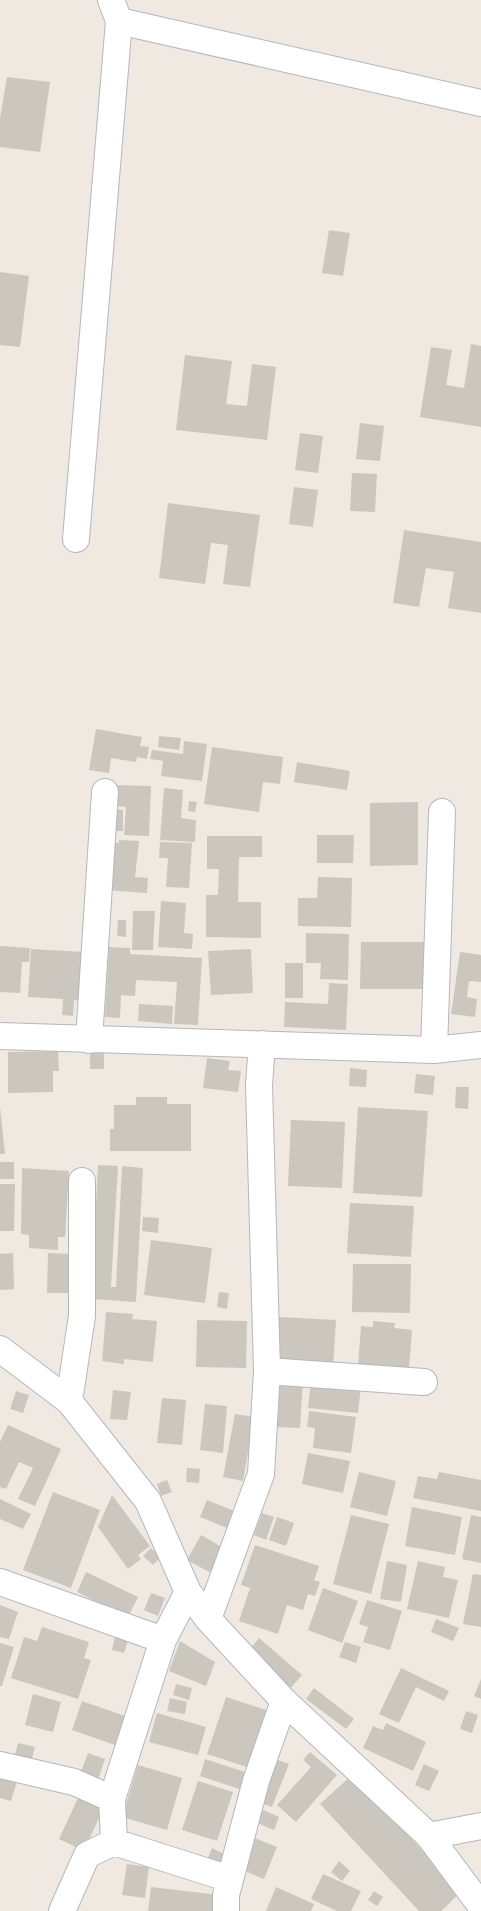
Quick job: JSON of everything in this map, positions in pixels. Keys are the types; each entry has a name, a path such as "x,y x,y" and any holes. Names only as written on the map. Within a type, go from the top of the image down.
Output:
{"street":[{"path":"76,539 115,11 481,103"},
{"path":"89,1040 105,792"},
{"path":"434,1050 442,812"},
{"path":"0,1036 434,1050 481,1045"},
{"path":"208,1618 261,1474 267,1371 259,1085 262,1044"},
{"path":"69,1401 82,1316 82,1181"},
{"path":"0,1349 69,1401 148,1501 188,1592 208,1618 284,1701 429,1836 481,1906"},
{"path":"267,1371 424,1382"},
{"path":"0,1582 163,1640"},
{"path":"114,1842 112,1798 163,1640 188,1592"},
{"path":"226,1911 230,1879 256,1781 284,1701"},
{"path":"0,1766 75,1782 112,1798"},
{"path":"429,1836 481,1826"},
{"path":"62,1911 87,1855 114,1842 230,1879"}],"building":[{"path":"7,77 50,82 40,152 0,147 0,118"},
{"path":"329,230 350,233 343,276 322,273"},
{"path":"0,272 29,276 20,347 0,345"},
{"path":"471,344 481,346 481,427 420,417 431,347 452,350 446,385 464,388"},
{"path":"185,355 232,361 226,404 247,406 252,364 276,367 267,440 176,430"},
{"path":"360,423 384,426 380,461 356,459"},
{"path":"300,433 323,436 318,473 295,470"},
{"path":"352,473 377,474 375,512 350,511"},
{"path":"294,487 318,490 313,527 289,524"},
{"path":"168,503 260,515 250,587 223,584 228,545 211,543 205,584 159,578"},
{"path":"404,530 481,542 481,613 448,608 454,572 426,568 419,607 393,603"},
{"path":"96,729 142,737 140,746 149,747 147,759 137,757 136,762 111,758 109,773 89,770"},
{"path":"159,736 181,738 179,750 158,747"},
{"path":"184,741 207,744 202,781 161,776 163,761 150,759 152,750 183,754"},
{"path":"212,747 283,757 280,784 263,782 259,812 204,804"},
{"path":"297,762 350,771 347,790 294,782"},
{"path":"113,785 151,786 149,836 124,835 126,807 112,806"},
{"path":"164,788 183,790 181,818 196,820 195,842 160,840"},
{"path":"189,801 197,802 195,812 188,811"},
{"path":"418,802 418,865 370,866 370,803"},
{"path":"114,809 123,810 123,831 113,831"},
{"path":"317,835 354,835 353,863 317,863"},
{"path":"207,836 262,836 262,857 239,857 238,902 261,902 261,938 206,937 206,895 218,895 219,869 207,869"},
{"path":"119,840 139,841 135,877 148,878 147,893 106,890 109,843 119,843"},
{"path":"160,842 192,843 189,888 166,887 168,858 159,858"},
{"path":"318,877 352,878 351,927 298,926 298,898 317,898"},
{"path":"161,901 186,903 184,933 193,934 192,949 158,947"},
{"path":"133,911 155,911 153,950 132,950"},
{"path":"118,920 126,920 126,937 117,936"},
{"path":"306,933 349,934 348,980 320,979 321,963 306,963"},
{"path":"361,942 426,942 426,989 360,989"},
{"path":"0,946 30,948 29,962 22,962 20,993 0,992"},
{"path":"109,947 130,948 130,954 202,958 198,1025 174,1024 177,982 136,980 135,996 121,995 120,1018 105,1017"},
{"path":"31,949 84,952 81,1001 74,1000 73,1016 62,1015 63,999 28,997"},
{"path":"251,949 253,993 211,995 208,951"},
{"path":"460,952 481,955 481,982 469,981 467,997 477,999 475,1017 451,1014"},
{"path":"285,963 303,963 303,998 285,998"},
{"path":"329,983 348,984 346,1030 284,1027 285,1002 328,1004"},
{"path":"139,1004 173,1006 172,1024 138,1021"},
{"path":"90,1047 104,1047 104,1069 90,1069"},
{"path":"58,1051 59,1071 53,1071 53,1092 8,1093 8,1052"},
{"path":"207,1058 230,1061 228,1070 241,1071 238,1092 203,1088"},
{"path":"350,1068 367,1070 366,1087 349,1086"},
{"path":"416,1074 435,1076 433,1095 414,1093"},
{"path":"456,1087 469,1087 468,1109 455,1108"},
{"path":"136,1097 167,1097 167,1104 191,1104 191,1151 110,1151 110,1129 114,1129 114,1105 136,1105"},
{"path":"0,1107 5,1154 0,1154"},
{"path":"358,1107 428,1111 422,1197 353,1193"},
{"path":"291,1120 345,1122 342,1188 288,1186"},
{"path":"0,1162 14,1162 14,1179 0,1179"},
{"path":"98,1165 118,1166 111,1287 116,1287 122,1166 143,1168 136,1302 91,1299"},
{"path":"22,1168 69,1171 65,1237 58,1237 58,1250 29,1248 29,1235 21,1234"},
{"path":"0,1184 15,1184 14,1231 0,1231"},
{"path":"350,1203 414,1206 411,1257 347,1253"},
{"path":"143,1217 159,1218 158,1233 142,1231"},
{"path":"151,1240 212,1248 205,1303 144,1295"},
{"path":"13,1253 14,1289 0,1290 0,1254"},
{"path":"48,1253 72,1254 71,1293 47,1293"},
{"path":"353,1264 411,1264 410,1313 352,1312"},
{"path":"219,1292 229,1293 227,1309 217,1307"},
{"path":"106,1312 133,1314 132,1319 157,1321 153,1362 124,1359 124,1364 102,1361"},
{"path":"279,1317 336,1320 333,1366 277,1363"},
{"path":"197,1320 247,1321 246,1368 196,1367"},
{"path":"373,1321 395,1323 394,1328 412,1330 409,1369 358,1365 361,1326 373,1327"},
{"path":"278,1380 303,1381 300,1428 276,1427"},
{"path":"311,1380 361,1386 358,1413 308,1408"},
{"path":"113,1390 131,1392 127,1420 110,1419"},
{"path":"16,1391 29,1395 23,1413 10,1409"},
{"path":"162,1398 186,1400 182,1445 157,1443"},
{"path":"205,1404 227,1406 223,1453 200,1450"},
{"path":"309,1411 356,1417 351,1453 313,1448 315,1428 307,1427"},
{"path":"235,1414 254,1417 243,1481 223,1477"},
{"path":"8,1425 61,1449 35,1506 18,1499 33,1468 19,1462 6,1489 0,1487 0,1442"},
{"path":"308,1453 350,1461 343,1493 302,1484"},
{"path":"187,1468 200,1469 199,1483 186,1482"},
{"path":"359,1472 396,1481 387,1516 350,1507"},
{"path":"439,1472 481,1480 481,1511 413,1498 418,1476 437,1479"},
{"path":"167,1480 172,1492 161,1496 157,1484"},
{"path":"53,1492 100,1510 71,1588 23,1570"},
{"path":"112,1495 150,1546 138,1555 141,1559 128,1569 98,1527"},
{"path":"0,1499 31,1514 23,1529 0,1519"},
{"path":"207,1500 234,1511 227,1528 200,1517"},
{"path":"412,1507 462,1517 455,1555 405,1546"},
{"path":"262,1513 274,1517 266,1540 254,1535"},
{"path":"351,1515 389,1524 371,1594 333,1584"},
{"path":"471,1515 481,1517 481,1563 462,1559"},
{"path":"277,1517 294,1523 286,1546 269,1540"},
{"path":"201,1535 227,1550 213,1574 187,1560"},
{"path":"255,1545 319,1566 314,1580 320,1582 315,1596 308,1594 303,1610 287,1605 278,1634 239,1621 250,1588 241,1585"},
{"path":"151,1548 161,1557 153,1565 143,1556"},
{"path":"387,1561 407,1565 401,1602 380,1599"},
{"path":"418,1561 445,1567 443,1577 458,1580 449,1618 407,1609"},
{"path":"86,1572 138,1597 128,1617 77,1592"},
{"path":"473,1574 481,1575 481,1627 463,1624"},
{"path":"323,1588 358,1601 342,1643 308,1630"},
{"path":"151,1593 165,1598 158,1616 144,1610"},
{"path":"367,1600 402,1611 390,1650 363,1642 368,1627 359,1624"},
{"path":"0,1605 18,1612 9,1639 0,1637"},
{"path":"436,1619 459,1628 453,1641 431,1632"},
{"path":"42,1627 89,1642 84,1658 91,1660 78,1699 11,1678 24,1637 37,1641"},
{"path":"115,1637 128,1640 124,1653 112,1650"},
{"path":"259,1638 302,1675 289,1690 246,1654"},
{"path":"180,1641 215,1662 206,1686 169,1671"},
{"path":"345,1642 361,1647 356,1663 339,1657"},
{"path":"0,1643 14,1647 2,1686 0,1686"},
{"path":"401,1668 449,1691 444,1701 416,1687 399,1723 379,1714"},
{"path":"481,1679 481,1699 474,1696"},
{"path":"176,1684 192,1688 189,1700 173,1695"},
{"path":"314,1688 354,1719 346,1729 306,1699"},
{"path":"33,1694 61,1702 53,1732 25,1725"},
{"path":"226,1697 269,1711 250,1768 207,1754"},
{"path":"170,1698 187,1702 185,1714 167,1711"},
{"path":"82,1701 128,1717 118,1746 72,1730"},
{"path":"466,1711 478,1715 472,1733 460,1729"},
{"path":"157,1713 206,1727 198,1755 149,1742"},
{"path":"386,1723 426,1742 413,1771 363,1748 373,1726 383,1730"},
{"path":"18,1743 35,1747 31,1762 14,1758"},
{"path":"310,1752 337,1775 296,1822 277,1805 311,1767 303,1760"},
{"path":"88,1753 105,1759 98,1780 80,1774"},
{"path":"205,1759 254,1775 248,1792 200,1776"},
{"path":"275,1759 289,1764 272,1807 258,1802"},
{"path":"424,1764 439,1771 429,1791 415,1785"},
{"path":"138,1765 182,1778 167,1830 122,1817"},
{"path":"352,1775 461,1892 441,1911 419,1911 320,1804"},
{"path":"0,1776 17,1781 11,1801 0,1798"},
{"path":"198,1781 233,1792 217,1841 182,1830"},
{"path":"78,1798 103,1809 84,1851 59,1839"},
{"path":"263,1810 279,1817 274,1830 257,1823"},
{"path":"252,1837 277,1847 264,1879 239,1869"},
{"path":"212,1848 227,1855 223,1864 208,1858"},
{"path":"339,1861 350,1871 342,1881 331,1872"},
{"path":"127,1864 149,1867 145,1898 122,1895"},
{"path":"323,1874 361,1891 351,1911 337,1911 311,1899"},
{"path":"151,1887 219,1895 217,1911 148,1911"},
{"path":"276,1887 314,1904 311,1911 266,1911"},
{"path":"374,1891 383,1897 377,1906 368,1900"}]}
